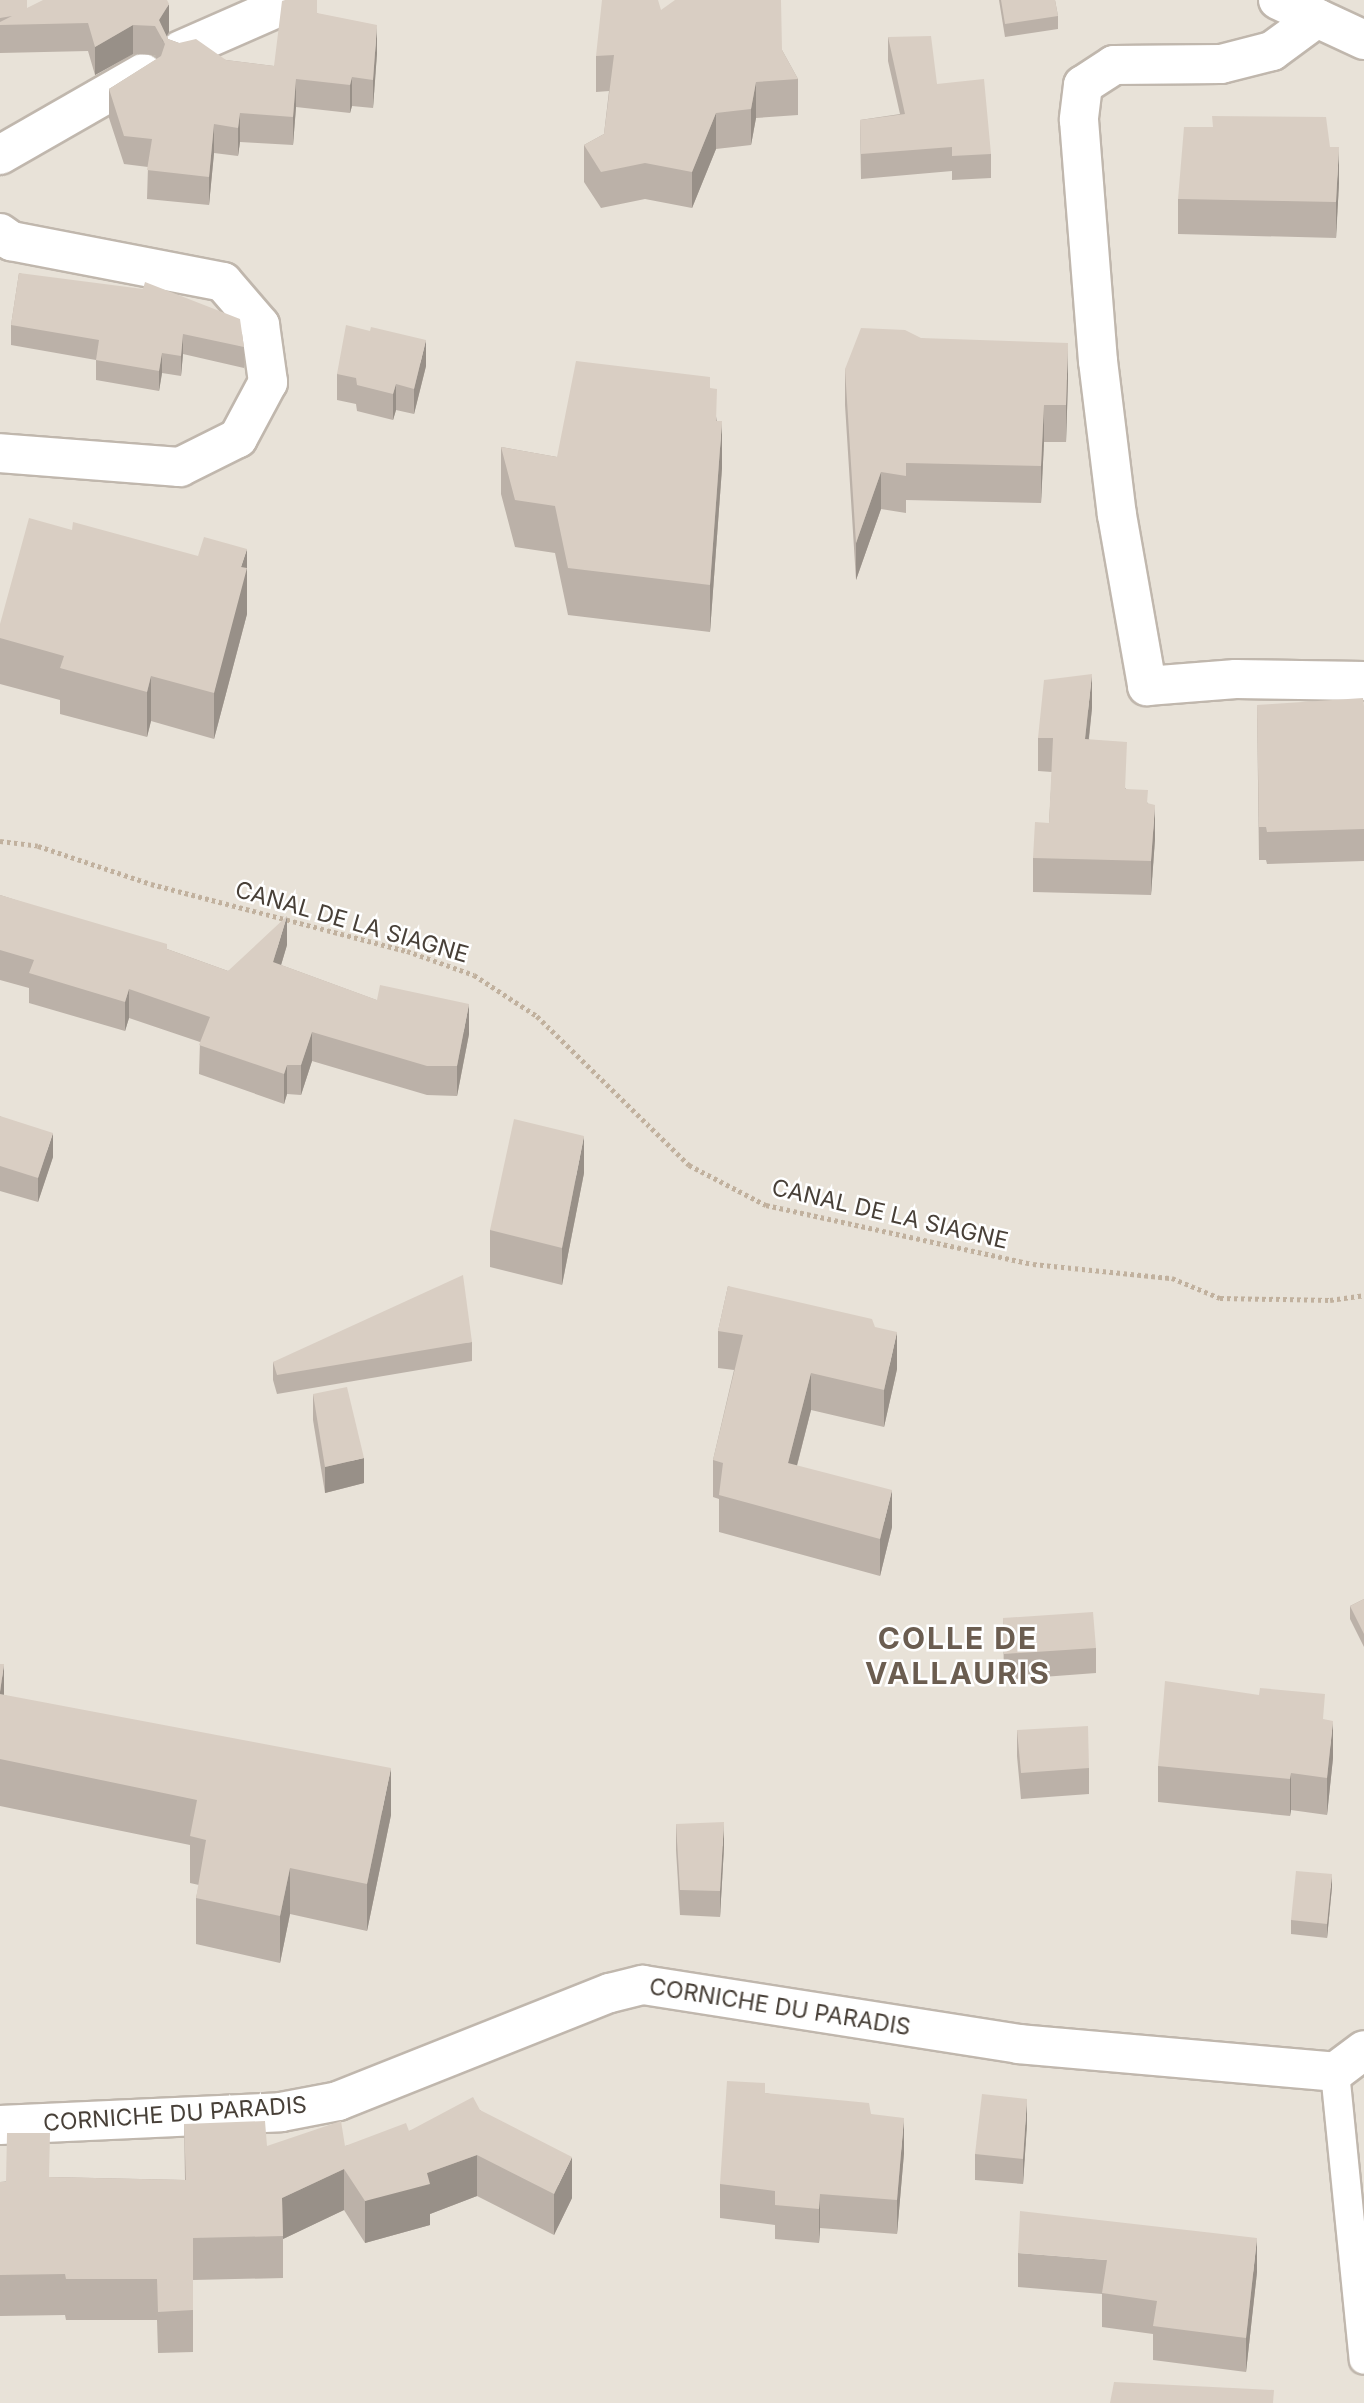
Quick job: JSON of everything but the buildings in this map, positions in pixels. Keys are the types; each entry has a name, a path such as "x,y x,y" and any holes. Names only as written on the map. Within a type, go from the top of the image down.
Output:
{"street":[{"path":"181,50 295,0"},
{"path":"1278,0 1364,40"},
{"path":"1317,18 1272,51 1221,64 1114,65 1083,85 1079,120 1098,361 1117,515 1147,686 1236,679 1364,681"},
{"path":"0,155 143,73"},
{"path":"0,233 11,241 223,282 260,325 268,382 239,438 180,467 0,453"},
{"name":"CORNICHE DU PARADIS","path":"0,2125 281,2112 338,2101 610,1993 643,1985 1018,2044 1349,2061"}],"lane":[{"path":"1349,2061 1364,2360"}],"path":[{"name":"CANAL DE LA SIAGNE","path":"0,841 38,846 151,884 429,957 474,975 537,1016 689,1165 766,1205 1033,1264 1172,1278 1220,1298 1330,1300 1364,1296"}],"shaded area":[{"path":"0,0 1364,0 1364,2403 0,2403"}],"district":[{"name":"COLLE DE VALLAURIS","path":"958,1655"}]}
